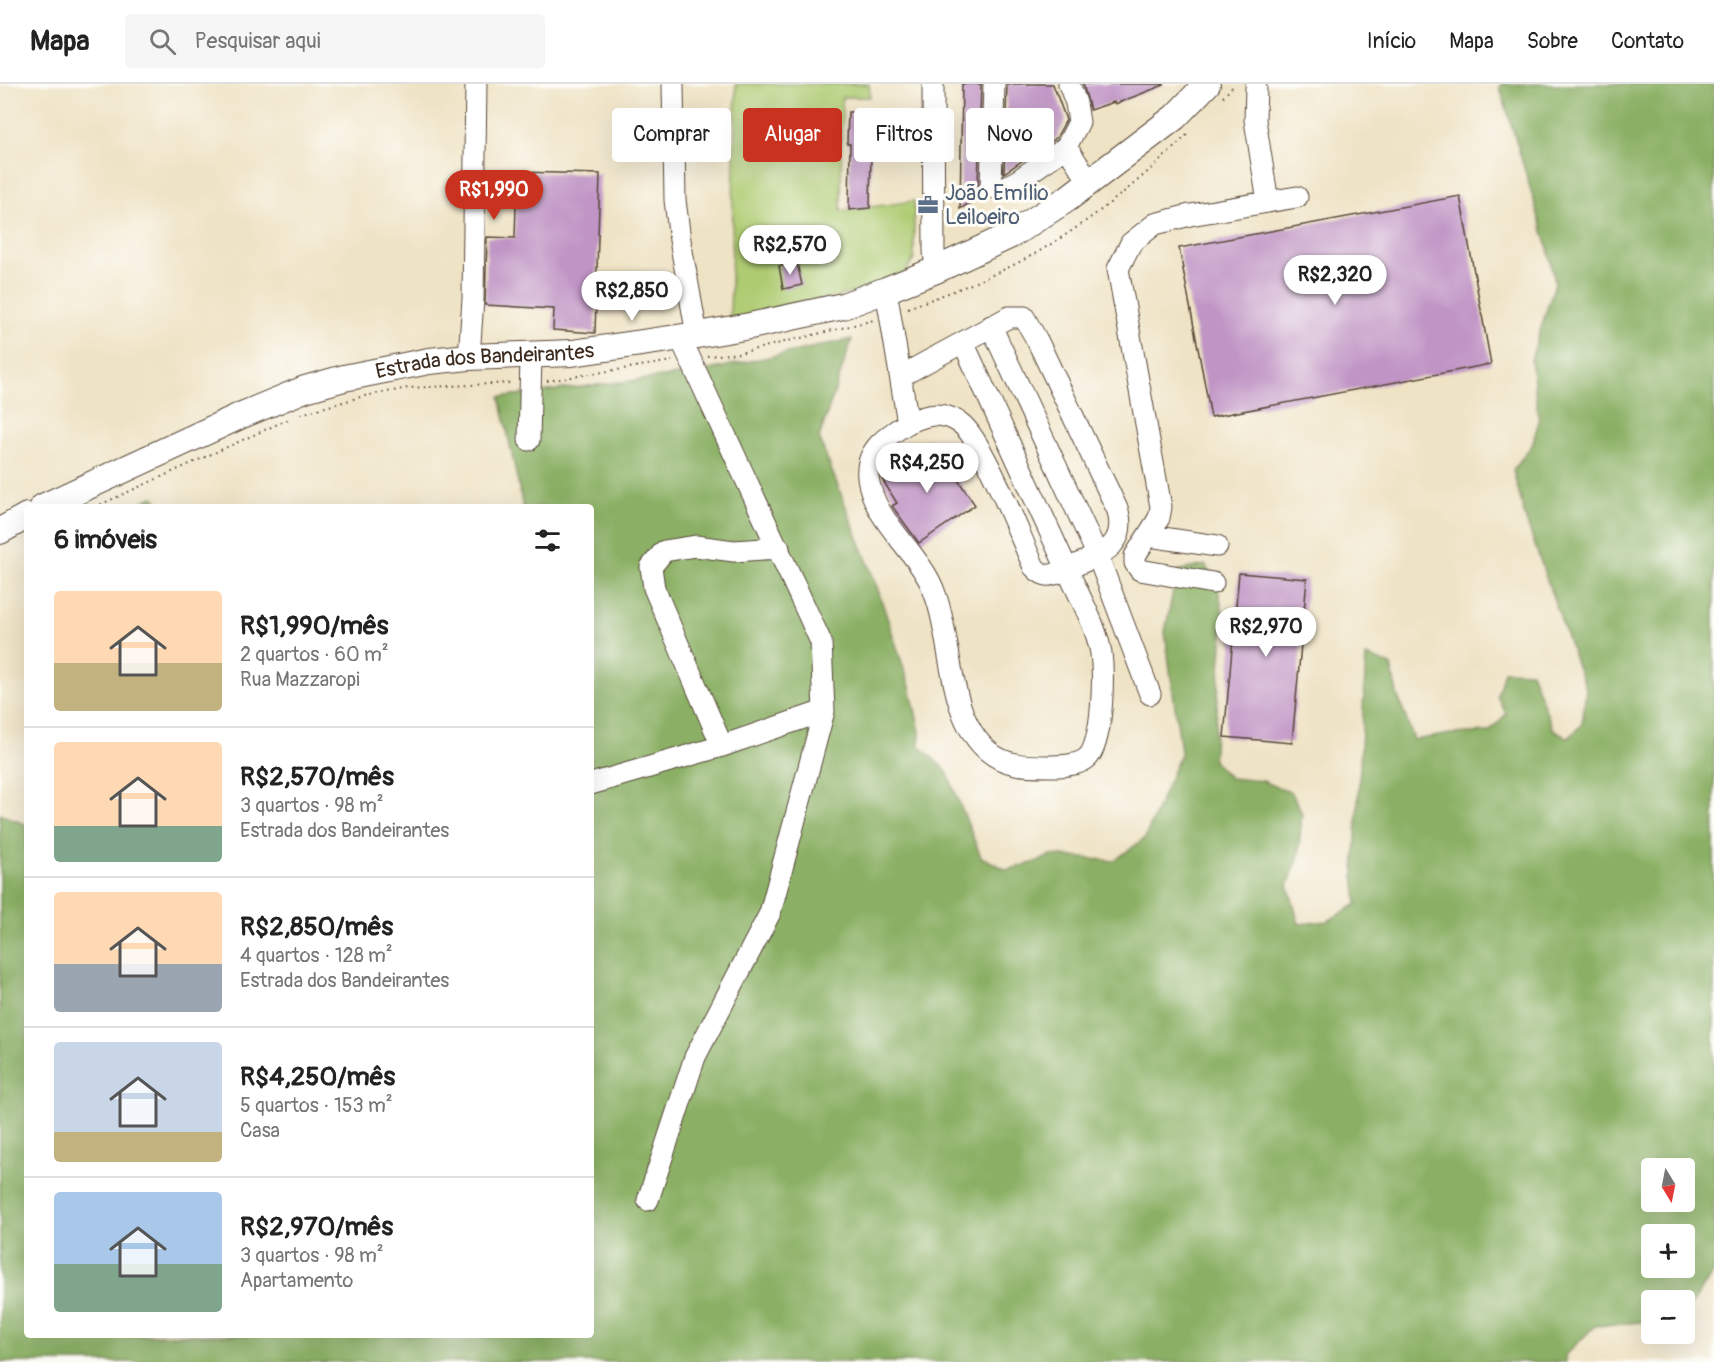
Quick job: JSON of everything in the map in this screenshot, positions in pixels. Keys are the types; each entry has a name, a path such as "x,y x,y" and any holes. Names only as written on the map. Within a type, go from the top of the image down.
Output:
{"main road":[{"name":"Estrada dos Bandeirantes","path":"47,504 305,389 344,378 385,369 469,357 572,353 689,336 750,326 833,308 886,290 936,270 1011,235 1090,182 1175,117 1207,84"},
{"name":"Estrada dos Bandeirantes","path":"0,531 23,515"}],"street":[{"path":"469,357 473,299 476,84"},
{"path":"648,1200 695,1057 770,913 824,711 821,642 689,336 675,200 673,84"},
{"path":"933,84 936,270"},
{"path":"994,84 991,187 1001,189 1017,181 1066,147 1079,122 1076,103 1069,84"},
{"path":"1256,87 1255,120 1268,202"},
{"path":"1066,147 1090,182"},
{"path":"1214,583 1140,570 1135,563 1135,556 1160,518 1161,507 1118,269 1131,243 1155,224 1190,215 1297,197"},
{"path":"886,290 908,423"},
{"path":"901,375 991,326 1015,316 1024,317 1029,323 1118,512 1121,524 1118,540 1110,548 1067,569 1047,576 1040,574 1034,567 984,457 970,432 962,423 937,414 923,416 888,435 876,447 869,462 868,476 871,492 888,523 930,582 966,721 980,744 989,753 1006,763 1059,766 1080,762 1089,757 1096,738 1103,691 1104,668 1100,646 1067,569 963,342"},
{"path":"991,326 1097,554 1150,694"},
{"path":"529,440 531,355"},
{"path":"1149,536 1217,546"},
{"path":"722,746 654,588 651,567 664,551 696,546 734,551 779,548"},
{"path":"594,783 722,746 824,711"}],"green space":[{"path":"736,84 869,84 870,97 842,97 842,108 743,108 743,162 841,162 841,211 914,201 914,259 904,274 852,293 730,319"},
{"path":"1501,84 1714,84 1714,1272 1695,1299 1695,1290 1641,1290 1641,1322 1595,1326 1565,1355 1566,1362 0,1362 0,814 24,824 24,1338 594,1338 594,504 522,504 500,397 695,373 852,339 819,438 875,581 910,687 920,732 919,745 947,772 981,857 1007,870 1040,861 1051,855 1114,861 1145,838 1181,752 1165,632 1177,571 1205,565 1217,584 1224,618 1213,761 1230,778 1263,781 1292,793 1302,814 1298,859 1288,885 1299,924 1328,921 1357,904 1354,875 1366,656 1391,665 1397,694 1414,740 1451,734 1489,732 1506,714 1497,696 1504,671 1531,672 1553,729 1569,738 1582,724 1586,688 1525,517 1513,470 1532,445 1539,421 1531,360 1555,283 1548,248"},
{"path":"153,497 160,504 138,504"}],"building":[{"path":"962,84 981,84 980,108 966,108 966,162 979,162 978,187 982,196 960,209"},
{"path":"1007,84 1053,84 1066,120 1054,139 1054,108 1006,108"},
{"path":"1083,84 1164,85 1115,104 1114,102 1090,110"},
{"path":"848,112 854,112 854,162 871,162 870,208 849,210 850,144 847,144"},
{"path":"1004,162 1020,162 1004,173"},
{"path":"517,172 600,174 595,333 553,330 554,309 485,305 487,237 515,238"},
{"path":"1460,196 1491,364 1211,417 1179,248"},
{"path":"797,263 802,285 783,289 779,266"},
{"path":"934,444 975,505 919,543 892,506 897,503 882,479"},
{"path":"1239,573 1307,579 1292,743 1224,737"}],"place":[{"name":"João Emílio Leiloeiro","path":"928,205"}]}
